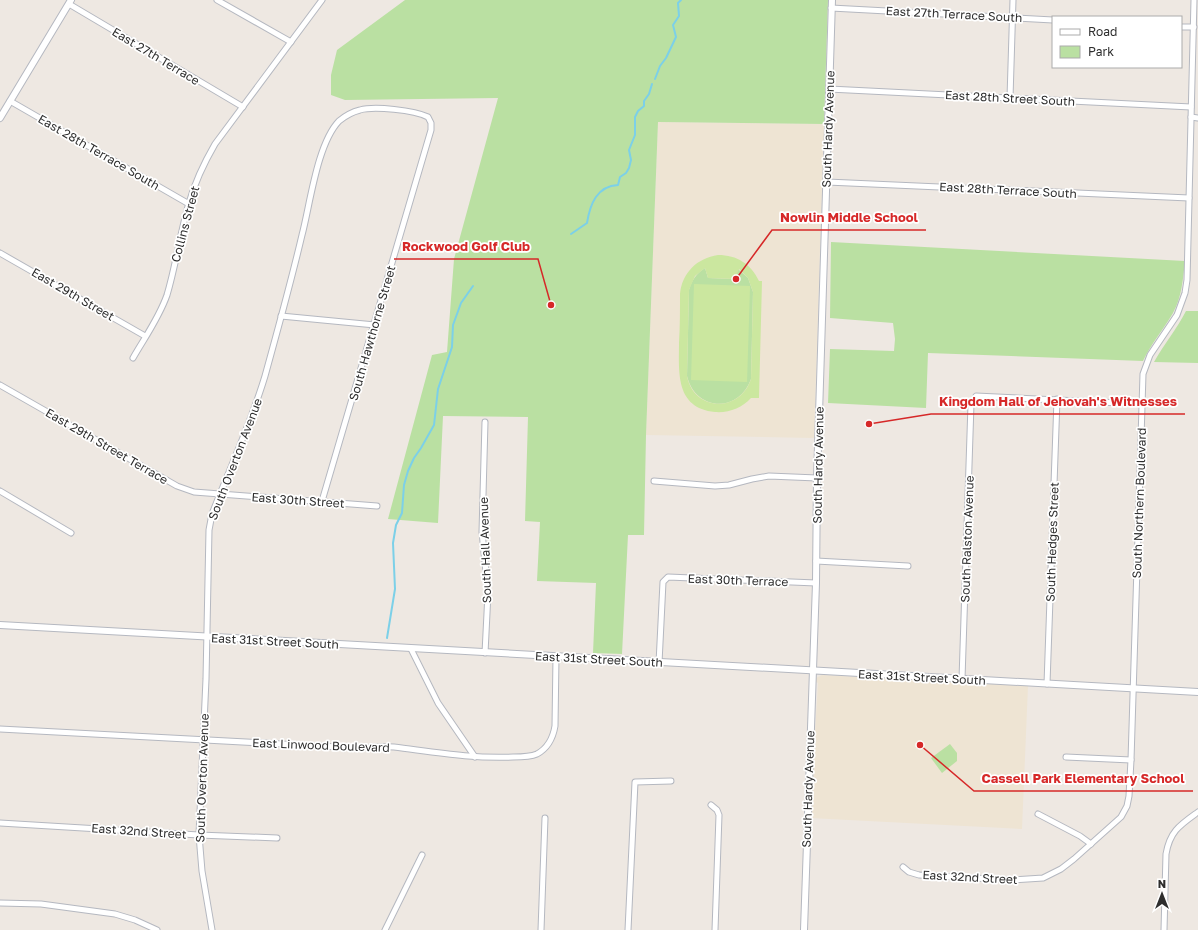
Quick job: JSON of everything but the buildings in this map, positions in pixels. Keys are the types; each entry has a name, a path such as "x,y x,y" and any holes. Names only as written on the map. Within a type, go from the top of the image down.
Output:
{"street":[{"path":"218,0 291,42"},
{"name":"Collins Street","path":"133,358 158,316 166,297 189,204 198,176 210,152 322,0"},
{"name":"South Hardy Avenue","path":"804,930 816,584 817,478 832,0"},
{"path":"1010,98 1013,0"},
{"name":"South Northern Boulevard","path":"1040,878 1061,869 1074,860 1121,817 1127,806 1129,796 1143,374 1150,355 1177,315 1185,293 1187,280 1194,0"},
{"path":"0,118 70,2"},
{"name":"East 27th Terrace","path":"70,2 243,107"},
{"name":"East 27th Terrace South","path":"832,8 1052,20"},
{"path":"1182,27 1194,27"},
{"name":"East 28th Street South","path":"829,89 1191,107"},
{"name":"East 28th Terrace South","path":"10,101 189,204"},
{"name":"South Overton Avenue","path":"212,930 202,871 199,836 206,679 209,530 212,514 254,411 281,316 318,165 323,149 333,129 340,120 353,112 370,109 421,113 429,118"},
{"path":"1191,117 1198,118"},
{"name":"South Hawthorne Street","path":"322,501 375,325 431,130 429,118"},
{"name":"East 28th Terrace South","path":"827,182 1189,198"},
{"name":"East 29th Street","path":"0,253 146,336"},
{"path":"281,316 375,325"},
{"name":"East 29th Street Terrace","path":"0,385 177,486 194,492 220,495"},
{"name":"South Ralston Avenue","path":"962,679 971,412 973,400 976,396 1057,399"},
{"path":"1057,399 1141,404"},
{"name":"South Hedges Street","path":"1047,684 1057,399"},
{"name":"South Hall Avenue","path":"485,422 482,532 488,593 485,653"},
{"path":"654,481 715,486 729,485 769,476 817,478"},
{"path":"0,491 71,533"},
{"name":"East 30th Street","path":"220,495 377,506"},
{"path":"816,561 908,566"},
{"name":"East 30th Terrace","path":"659,663 663,582 668,577 816,584"},
{"name":"East 31st Street South","path":"0,625 1198,692"},
{"path":"411,649 438,703 475,757"},
{"name":"East Linwood Boulevard","path":"0,728 357,748 392,747 439,754 475,757 502,758 530,756 541,751 550,742 553,734 556,657"},
{"path":"1066,757 1131,760"},
{"path":"628,930 635,782 671,781"},
{"path":"711,805 717,810 718,816 715,930"},
{"path":"1164,930 1166,854 1168,843 1179,826 1198,812"},
{"path":"1038,814 1080,836 1091,844"},
{"path":"541,930 545,818"},
{"name":"East 32nd Street","path":"0,823 199,836 278,838"},
{"path":"385,930 422,855"},
{"name":"East 32nd Street","path":"903,867 909,872 919,876 1011,880 1040,878"},
{"path":"0,904 48,905 115,914 135,920 157,930"}],"shaded area":[{"path":"658,122 824,124 814,438 646,435"},
{"path":"822,675 1028,686 1022,829 810,818 818,683 816,682 816,678"}],"green space":[{"path":"405,0 828,0 824,124 658,122 646,435 644,535 628,535 622,654 593,653 596,583 537,581 540,522 525,521 528,417 443,416 438,523 388,519 432,355 447,352 454,259 498,98 345,100 331,95 331,75 337,50"},
{"path":"831,242 1185,261 1182,287 1176,307 1143,361 928,353 926,408 828,403 830,349 894,351 895,339 893,323 830,318"},
{"path":"725,255 737,259 748,265 759,281 762,281 759,398 751,398 739,407 730,411 720,412 702,409 692,404 682,387 679,365 681,286 687,273 697,263 710,257","holes":["705,268 708,278 735,279 739,269 748,278 753,292 751,379 745,390 737,398 718,404 707,402 698,396 691,388 687,376 689,290 695,276"]},
{"path":"705,268 708,278 735,279 738,269 748,278 753,292 751,379 745,390 737,398 718,404 708,402 699,396 692,388 687,376 689,290 695,278"},
{"path":"694,284 750,286 747,382 691,380"},
{"path":"1186,311 1198,311 1198,363 1154,362 1179,324"},
{"path":"950,744 957,753 957,761 942,773 931,758"}],"waterway":[{"path":"655,79 660,66 666,58 676,37 673,25 679,16 678,3 681,0"},
{"path":"571,234 587,223 590,209 600,192 611,186 618,185 620,177 626,173 629,168 631,160 629,150 635,135 635,117 638,111 644,106 644,101 649,94 652,84"},
{"path":"387,638 395,589 393,543 396,525 402,513 404,485 414,458 434,425 438,389 452,347 453,325 461,303 473,286"}],"place":[{"name":"Nowlin Middle School","path":"736,279"},
{"name":"Rockwood Golf Club","path":"551,305"},
{"name":"Kingdom Hall of Jehovah's Witnesses","path":"869,424"},
{"name":"Cassell Park Elementary School","path":"920,745"}]}
